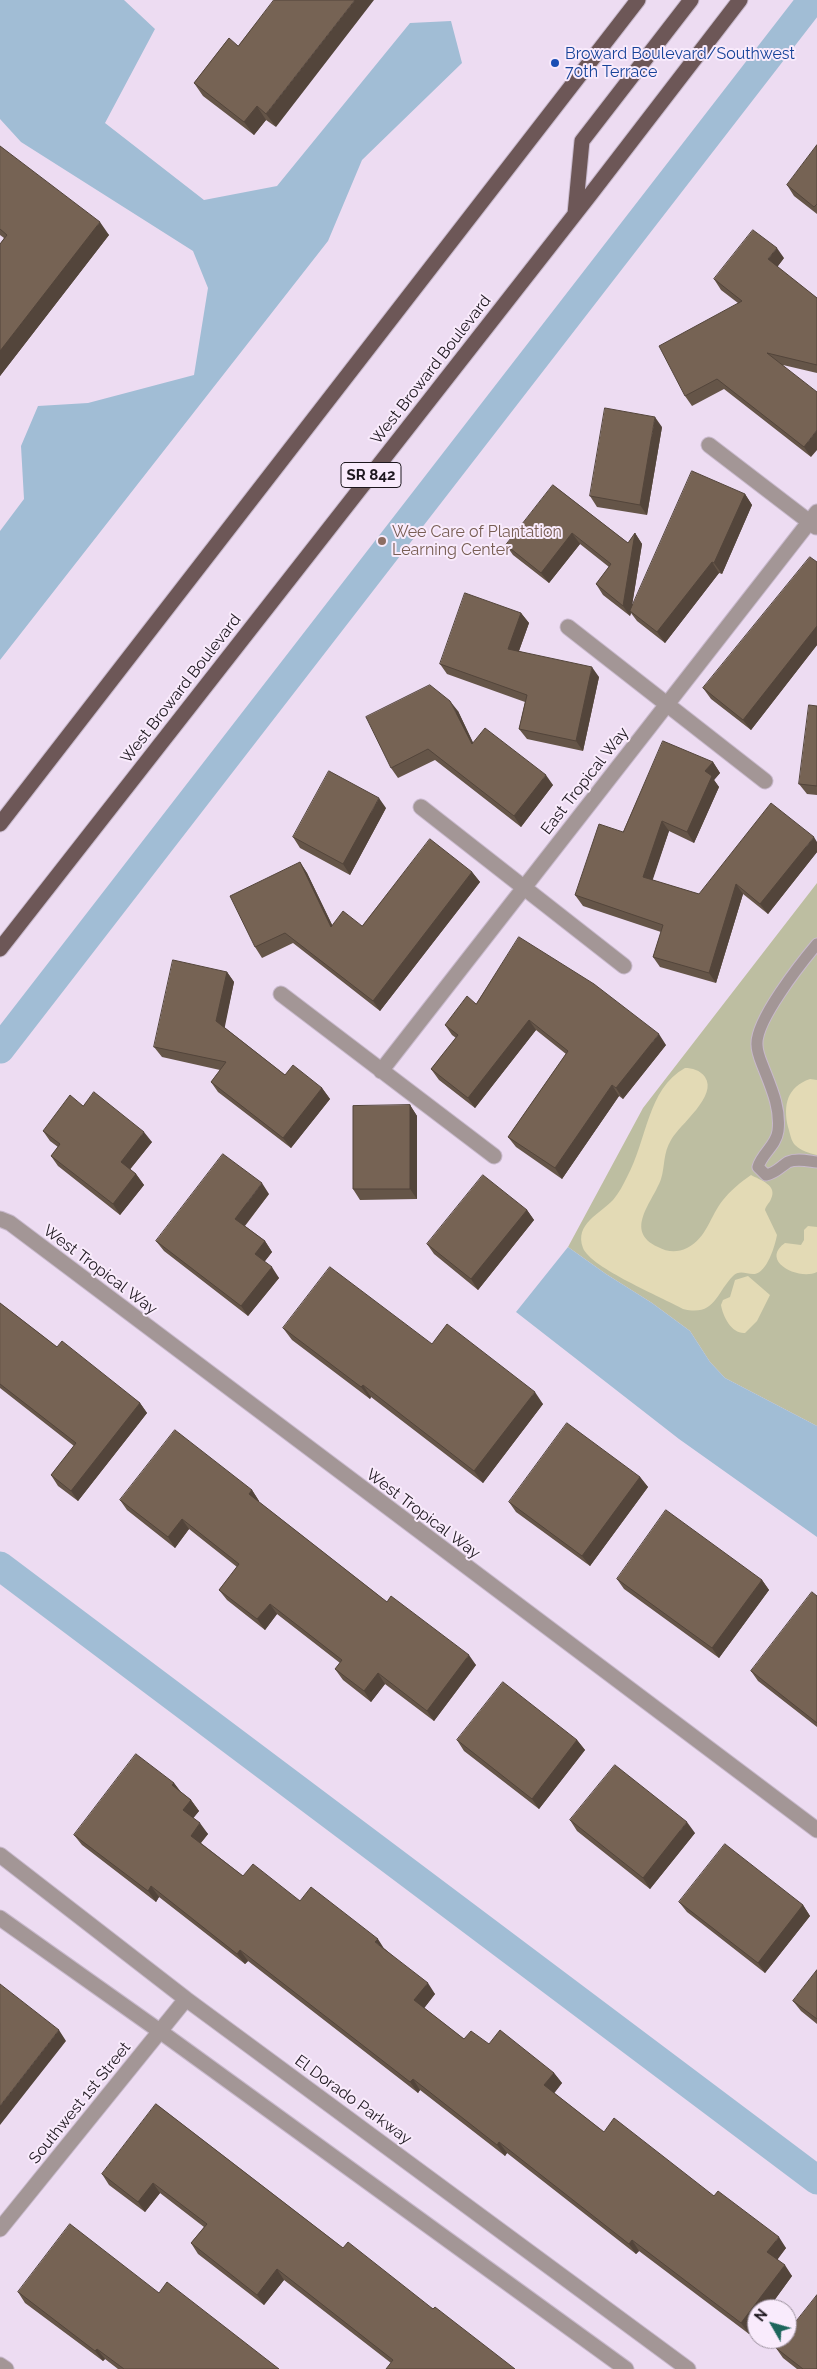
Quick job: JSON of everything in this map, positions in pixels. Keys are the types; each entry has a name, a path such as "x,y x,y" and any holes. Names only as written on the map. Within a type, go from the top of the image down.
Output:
{"main road":[{"path":"0,824 638,0"},
{"path":"576,214 582,141 691,0"},
{"name":"West Broward Boulevard","path":"0,949 576,214 740,0"}],"street":[{"path":"709,445 814,521"},
{"name":"East Tropical Way","path":"381,1071 667,703 814,521"},
{"path":"568,627 766,780"},
{"path":"421,807 624,966"},
{"path":"281,994 494,1156"},
{"name":"West Tropical Way","path":"0,1210 5,1221 817,1830"},
{"name":"El Dorado Parkway","path":"0,1855 186,1999 688,2369"},
{"path":"0,1918 161,2032 626,2369"},
{"name":"Southwest 1st Street","path":"0,2229 186,1999"},
{"path":"0,2365 6,2369"}],"lane":[{"path":"817,944 764,1017 757,1045 776,1104 778,1130 772,1146 758,1167 766,1175 774,1173 789,1162 801,1160 817,1162"}],"green space":[{"path":"817,883 817,1426 725,1378 710,1362 690,1331 652,1303 568,1247 643,1108"}],"sand":[{"path":"685,1068 696,1070 705,1077 708,1085 706,1093 696,1110 668,1145 661,1179 643,1216 641,1225 643,1233 648,1240 665,1250 676,1251 687,1248 694,1244 704,1233 726,1197 751,1175 763,1181 772,1190 773,1194 765,1210 777,1235 770,1258 763,1269 755,1274 736,1274 727,1283 714,1302 702,1310 694,1311 683,1309 613,1273 589,1256 583,1248 581,1240 585,1226 613,1200 622,1186 634,1163 655,1102 672,1077"},
{"path":"810,1079 817,1080 817,1155 802,1150 792,1141 786,1111 788,1098 792,1092 802,1082"},
{"path":"808,1226 817,1227 817,1272 801,1274 792,1272 784,1268 779,1262 776,1256 778,1250 785,1243 801,1245 804,1240 804,1230"},
{"path":"748,1276 770,1295 757,1321 745,1333 740,1333 729,1324 721,1305 723,1300 730,1297 735,1280"}],"water":[{"path":"0,0 124,0 155,29 105,123 204,200 277,186 410,23 451,21 462,63 362,160 328,241 0,660 0,531 24,499 21,446 38,406 88,403 194,375 208,288 193,251 21,142 0,119"},
{"path":"568,1247 652,1303 690,1331 710,1362 725,1378 817,1426 817,1537 679,1439 516,1312"}],"building":[{"path":"274,0 355,0 266,114 257,106 244,122 194,83 229,38 238,46"},
{"path":"817,145 817,204 814,207 787,185"},
{"path":"0,146 100,222 0,351 0,244 7,235 0,229"},
{"path":"753,230 777,248 768,259 817,298 817,365 767,353 817,392 817,430 804,447 717,379 685,396 659,346 742,301 714,279"},
{"path":"605,408 655,417 640,505 590,496"},
{"path":"692,471 745,494 714,563 712,562 657,632 630,611"},
{"path":"553,485 628,543 635,533 623,606 596,584 611,564 572,533 541,573 506,545"},
{"path":"810,557 817,562 817,626 743,720 703,688"},
{"path":"465,593 521,613 508,649 592,667 576,741 519,729 527,695 440,664"},
{"path":"430,685 450,701 472,744 485,728 546,775 514,816 428,749 391,768 366,717"},
{"path":"809,705 817,706 817,786 799,784"},
{"path":"663,741 713,762 705,771 712,776 687,832 662,821 643,877 699,894 771,803 814,837 760,904 736,884 709,973 653,957 663,925 575,895 599,824 623,832"},
{"path":"329,771 379,798 343,864 293,837"},
{"path":"430,839 472,872 373,1001 285,933 255,947 230,896 300,862 331,927 343,911 362,926"},
{"path":"519,937 594,984 659,1034 616,1088 612,1085 555,1168 508,1137 568,1051 529,1020 468,1098 431,1069 458,1035 445,1025 467,996 476,1004"},
{"path":"173,960 227,972 216,1021 285,1075 293,1065 322,1088 283,1138 211,1082 226,1062 154,1047"},
{"path":"94,1092 144,1132 121,1162 136,1174 113,1204 51,1156 60,1144 43,1131 70,1095 83,1106"},
{"path":"410,1105 410,1189 353,1189 353,1106"},
{"path":"223,1154 262,1183 235,1219 265,1241 255,1254 272,1267 241,1306 156,1241"},
{"path":"483,1175 527,1210 471,1279 427,1244"},
{"path":"330,1267 432,1344 447,1324 535,1392 474,1471 363,1385 361,1387 283,1328"},
{"path":"0,1303 57,1347 62,1341 140,1403 71,1491 51,1475 76,1443 0,1384"},
{"path":"567,1423 640,1477 582,1556 509,1502"},
{"path":"175,1430 252,1490 249,1494 387,1602 391,1596 469,1655 427,1711 378,1673 364,1691 335,1669 342,1660 270,1604 257,1619 219,1590 239,1564 182,1519 168,1537 120,1500"},
{"path":"666,1510 762,1580 712,1648 617,1579"},
{"path":"812,1592 817,1596 817,1723 751,1671"},
{"path":"503,1682 577,1740 532,1799 457,1740"},
{"path":"136,1754 174,1783 172,1785 191,1800 183,1810 200,1823 191,1836 243,1876 253,1864 300,1901 311,1887 378,1939 375,1942 428,1983 414,2000 464,2039 471,2031 489,2044 500,2030 554,2073 544,2085 604,2132 614,2118 714,2196 718,2191 779,2237 767,2252 785,2265 759,2299 747,2299 747,2315 741,2323 632,2240 629,2244 499,2142 497,2145 413,2079 410,2082 240,1950 237,1954 151,1886 148,1891 74,1835"},
{"path":"615,1765 687,1822 643,1878 570,1820"},
{"path":"725,1844 803,1905 758,1963 679,1902"},
{"path":"817,1970 817,2019 793,2001"},
{"path":"0,1984 59,2030 0,2106"},
{"path":"156,2104 343,2248 348,2242 433,2309 435,2307 515,2369 386,2369 393,2360 277,2269 257,2295 191,2243 207,2224 153,2183 138,2202 102,2174"},
{"path":"70,2224 159,2293 167,2282 279,2369 124,2369 97,2349 95,2351 18,2292"},
{"path":"817,2295 817,2369 803,2369 777,2349 797,2349 797,2320"}],"waterway":[{"path":"0,1049 812,0"},
{"path":"0,1566 817,2180"}],"place":[{"name":"Broward Boulevard/Southwest 70th Terrace","path":"555,63"},
{"name":"Wee Care of Plantation Learning Center","path":"382,541"}]}
